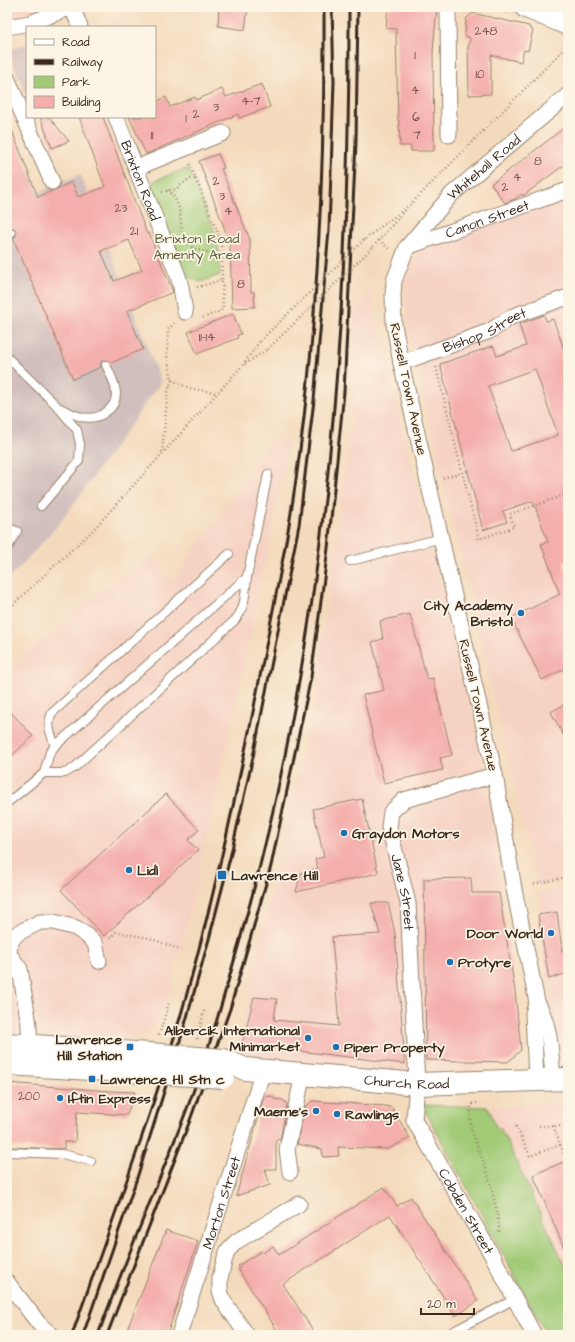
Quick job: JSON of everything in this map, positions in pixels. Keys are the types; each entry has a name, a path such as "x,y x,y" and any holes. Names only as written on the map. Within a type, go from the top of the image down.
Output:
{"main road":[{"path":"526,7 568,24"},
{"path":"7,1044 30,1056"},
{"path":"7,1064 30,1056 150,1054"},
{"name":"Church Road","path":"150,1054 223,1068 417,1084 553,1080"}],"street":[{"path":"7,27 30,23 72,7 80,26"},
{"path":"448,7 449,135"},
{"path":"7,78 52,182"},
{"name":"Whitehall Road","path":"407,247 452,194 568,95"},
{"name":"Brixton Road","path":"116,118 182,291 185,312"},
{"path":"136,168 223,134"},
{"name":"Canon Street","path":"407,247 568,190"},
{"name":"Russell Town Avenue","path":"407,247 394,281 393,296 394,324 400,363 442,538 495,775 514,889 537,1002 543,1012 549,1034 553,1080"},
{"name":"Bishop Street","path":"400,363 490,331 513,316 568,298"},
{"name":"Jane Street","path":"417,1084 408,904 389,827 391,812 404,800 495,775"},
{"path":"30,1056 20,969 8,949 18,933 40,922 54,922 76,928 95,943 99,961"},
{"name":"Morton Street","path":"179,1335 254,1070"},
{"path":"290,1172 287,1160 287,1149 303,1074"},
{"name":"Cobden Street","path":"417,1084 414,1120 493,1257 534,1335"},
{"path":"246,1335 224,1302 220,1291 220,1278 228,1250 237,1241 300,1204"},
{"path":"7,1282 40,1325 52,1335"}],"lane":[{"path":"7,357 57,406 79,435 81,457 41,506"},
{"path":"57,406 74,415 88,418 97,418 109,410 113,405 116,395 113,380 106,365"},
{"path":"44,773 65,773 74,768 240,614 244,604 247,577 268,474"},
{"path":"7,528 17,531 7,549"},
{"path":"350,561 442,538"},
{"path":"55,746 48,720 52,713 229,554"},
{"path":"7,803 44,773 50,752 55,746 247,577"},
{"path":"7,1152 62,1154 91,1161"},
{"path":"446,1335 515,1300"}],"path":[{"path":"243,365 268,349 373,247 411,204 568,45"},
{"path":"162,453 168,391 172,380 167,355 168,330 185,312 191,319 199,319 221,311 224,297 220,237 184,149"},
{"path":"146,197 176,189 189,179 196,179"},
{"path":"168,190 179,207 180,227 182,236 187,244 200,251 222,252"},
{"path":"7,610 92,531 243,365 260,341 365,240 411,204"},
{"path":"182,291 219,281 222,277"},
{"path":"560,339 568,337"},
{"path":"432,351 479,539 514,527 510,514 568,494"},
{"path":"172,380 189,388 217,394"},
{"path":"428,482 468,471"},
{"path":"514,889 568,877"},
{"path":"95,943 107,941 116,932 149,938 181,950"},
{"path":"150,1054 170,1003"},
{"path":"195,1045 205,1008"},
{"path":"478,1103 472,1104 469,1121 472,1135 486,1172 499,1226 493,1257"},
{"path":"516,1126 530,1156 560,1144"},
{"path":"539,1126 562,1126"},
{"path":"553,1126 567,1161"}],"shaded area":[{"path":"7,7 39,7 21,16 7,20"},
{"path":"26,44 26,94 8,51"},
{"path":"29,170 38,193 80,174 161,382 60,523 7,581 7,179"},
{"name":"City Academy Bristol","path":"568,197 568,878 538,886 412,348 404,295 409,266 426,247"},
{"path":"369,290 478,739 525,1050 510,1065 401,1072 236,1052 315,698 351,427 355,312"},
{"path":"273,437 289,442 235,709 207,831 198,880 162,1021 139,1036 7,1035 7,671 92,597 150,556 174,580"},
{"path":"568,886 568,1068 557,1069 539,893"},
{"path":"568,1102 568,1272 500,1128 497,1129 488,1107"}],"green space":[{"name":"Brixton Road Amenity Area","path":"184,169 189,170 218,240 220,275 200,282 185,276 151,187 154,181"},
{"path":"422,1105 488,1107 497,1129 500,1127 568,1272 568,1335 547,1335"}],"building":[{"path":"219,7 248,7 245,30 218,26"},
{"path":"388,7 437,7 433,51 434,151 411,151 411,146 400,146 396,29 386,28"},
{"path":"472,13 529,26 530,29 533,30 528,51 524,50 521,62 491,55 491,94 469,95 468,47 470,38 465,36 466,19"},
{"path":"262,84 270,107 239,118 238,114 146,154 129,118 156,118 156,102 166,97 170,107 195,97 196,100 222,89 226,97"},
{"path":"7,118 38,197 72,182 78,197 105,187 79,118 103,118 147,234 149,233 173,292 127,311 143,349 111,363 104,360 101,362 101,367 73,379 13,238 16,236 16,231 14,228 9,228 7,224","holes":["129,240 142,270 114,281 101,251"]},
{"path":"40,118 50,118 69,141 52,148"},
{"path":"568,125 568,162 523,196 522,194 505,203 491,184"},
{"path":"218,154 224,168 221,169 250,240 251,292 254,292 255,307 232,308 230,243 199,161"},
{"path":"233,314 241,334 237,335 238,338 197,354 188,332"},
{"path":"544,315 546,321 553,319 565,352 568,351 568,560 563,562 568,575 568,667 542,680 511,618 560,594 541,544 548,542 533,501 503,511 507,522 483,530 440,364 493,346 497,356 526,346 519,324","holes":["535,369 558,435 511,451 488,386"]},
{"path":"410,614 427,679 433,678 452,755 440,758 443,770 384,783 363,695 384,690 372,642 383,639 380,621"},
{"path":"568,702 568,744 551,712"},
{"path":"7,708 33,736 7,760"},
{"name":"Lidl","path":"166,794 199,830 188,840 198,850 104,936 61,890"},
{"name":"Graydon Motors","path":"362,799 378,873 296,892 301,873 318,869 315,859 324,857 313,809"},
{"path":"471,878 472,893 499,893 515,991 521,1050 508,1062 426,1060 424,879"},
{"path":"371,903 388,903 395,933 405,1064 242,1044 254,997 277,999 274,1020 339,1026 332,937 380,934"},
{"name":"Door World","path":"557,912 562,951 568,949 568,973 549,979 538,915"},
{"path":"7,1083 135,1092 127,1115 77,1112 75,1142 64,1142 64,1149 7,1147"},
{"path":"272,1096 274,1099 283,1100 287,1104 280,1140 276,1139 276,1169 265,1169 270,1185 236,1196 264,1097"},
{"path":"312,1101 386,1106 392,1108 410,1138 388,1149 338,1147 339,1156 323,1157 322,1149 297,1144 305,1107"},
{"path":"568,1160 568,1257 533,1175"},
{"path":"384,1187 397,1206 411,1197 478,1301 456,1316 390,1215 283,1284 316,1335 280,1335 238,1269 240,1268 238,1266 261,1251 263,1253 273,1246 279,1255"},
{"path":"166,1230 198,1241 167,1335 125,1335"}],"railway":[{"path":"72,1335 155,1098 191,980 220,866 237,789 289,525 299,461 313,332 321,202 324,7"},
{"path":"83,1335 137,1178 184,1028 209,939 230,858 253,757 299,525 314,400 329,230 334,82 332,7"},
{"path":"98,1335 188,1106 210,1043 241,936 270,822 294,708 313,592 328,476 338,359 345,241 349,7"},
{"path":"107,1335 189,1123 230,1009 271,866 311,677 328,548 344,392 356,142 358,7"}],"place":[{"name":"City Academy Bristol","path":"521,613"},
{"name":"Graydon Motors","path":"344,833"},
{"name":"Lidl","path":"129,870"},
{"name":"Lawrence Hill","path":"222,875"},
{"name":"Door World","path":"551,933"},
{"name":"Protyre","path":"450,962"},
{"name":"Albercik International Minimarket","path":"308,1038"},
{"name":"Lawrence Hill Station","path":"130,1047"},
{"name":"Piper Property","path":"336,1047"},
{"name":"Lawrence Hl Stn c","path":"92,1079"},
{"name":"Iftin Express","path":"60,1098"},
{"name":"Maeme's","path":"316,1111"},
{"name":"Rawlings","path":"337,1114"}]}
